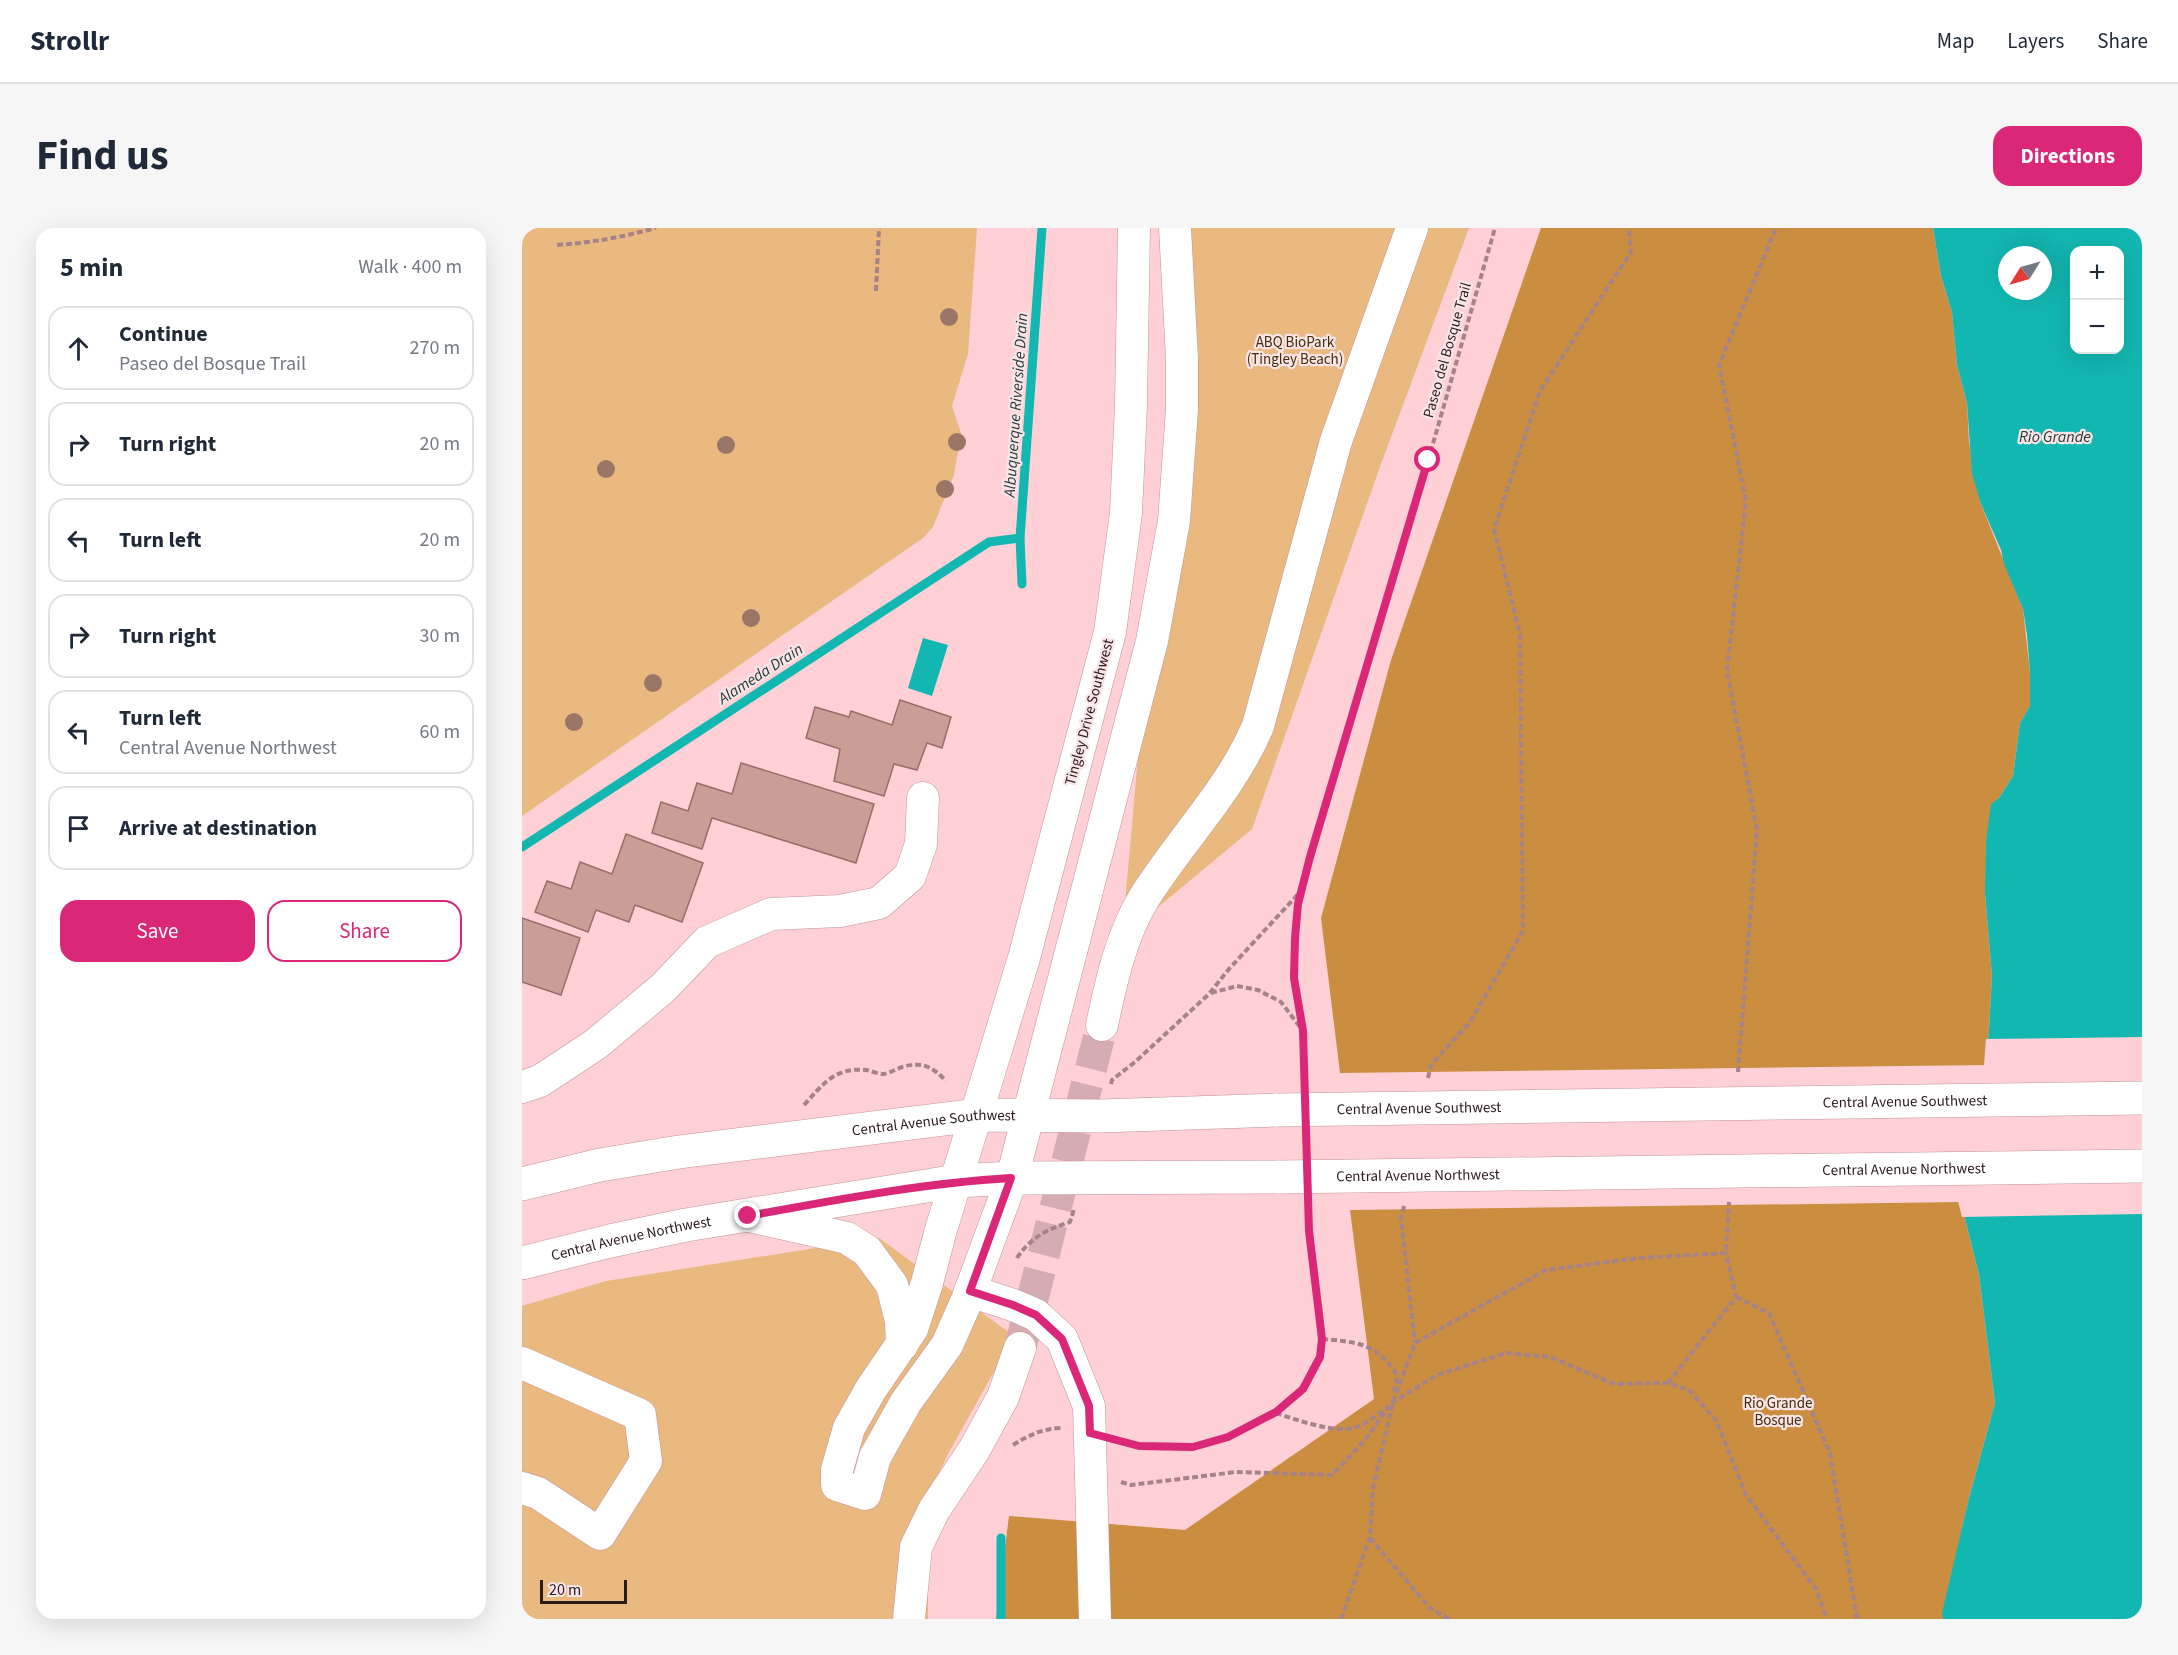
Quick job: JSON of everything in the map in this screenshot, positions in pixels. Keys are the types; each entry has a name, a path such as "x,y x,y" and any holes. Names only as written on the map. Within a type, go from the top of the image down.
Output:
{"main road":[{"name":"Central Avenue Southwest","path":"522,1184 600,1165 679,1152 977,1115 1101,1116 1278,1110 2142,1098"},
{"name":"Central Avenue Northwest","path":"522,1263 686,1225 957,1181 1011,1178 1280,1177 2142,1166"}],"street":[{"name":"Tingley Drive Southwest","path":"970,1291 947,1345 906,1402 875,1457 865,1494 837,1485 837,1470 849,1428 871,1389 912,1329 1024,958 1110,632 1126,513 1131,405 1134,228"},
{"path":"1095,1619 1089,1406 1062,1339 1036,1315 970,1291 1011,1178 1152,641 1174,521 1182,409 1182,358 1175,228"},
{"path":"1101,1025 1113,976 1133,919 1173,856 1230,780 1242,761 1258,726 1336,441 1412,228"},
{"path":"522,1087 540,1082 596,1044 663,988 707,942 771,914 840,911 879,903 910,876 921,844 923,798"},
{"path":"748,1216 847,1238 867,1251 892,1285 901,1321 902,1345"},
{"path":"909,1619 916,1547 934,1510 974,1450 1004,1397 1020,1348"},
{"path":"522,1363 640,1415 646,1461 600,1533 538,1493 522,1488"}],"path":[{"path":"557,245 586,244 617,239 656,228"},
{"path":"876,291 879,228"},
{"name":"Paseo del Bosque Trail","path":"1305,1090 1303,1031 1294,978 1298,904 1495,228"},
{"path":"1431,1065 1470,1022 1523,931 1520,634 1494,529 1540,391 1630,252 1629,228"},
{"path":"1738,1079 1756,830 1727,671 1746,501 1719,365 1776,228"},
{"path":"1112,1080 1209,994 1229,969 1302,891"},
{"path":"1209,994 1237,986 1258,990 1281,1002 1303,1031"},
{"path":"801,1109 831,1077 842,1071 864,1070 884,1074 904,1066 922,1064 935,1069 946,1081"},
{"path":"1730,1195 1726,1253 1736,1297"},
{"path":"1012,1446 1031,1434 1047,1429 1069,1428 1139,1446 1193,1447 1228,1437 1276,1412 1303,1389 1320,1357 1322,1339 1309,1231 1308,1196"},
{"path":"1341,1619 1370,1538 1374,1488 1394,1402 1415,1343 1401,1218"},
{"path":"1035,1237 1045,1230 1070,1222"},
{"path":"1415,1343 1546,1270 1639,1258 1726,1253"},
{"path":"1668,1383 1736,1297"},
{"path":"1736,1297 1769,1313 1830,1453 1857,1619"},
{"path":"1091,1475 1131,1485 1236,1473 1332,1475 1364,1441 1394,1402 1397,1375 1388,1359 1359,1342 1322,1339"},
{"path":"1276,1412 1306,1423 1348,1430 1373,1418 1437,1375 1506,1353 1550,1357 1614,1384 1668,1383 1689,1390 1716,1420 1746,1495 1816,1589 1827,1619"},
{"path":"1370,1538 1430,1608 1449,1619"}],"green space":[{"path":"522,228 977,228 968,354 952,406 961,433 954,475 933,527 923,538 522,816"},
{"name":"ABQ BioPark (Tingley Beach)","path":"1191,228 1469,228 1381,464 1252,829 1122,937 1177,319"},
{"path":"1541,228 1933,228 1941,276 1952,312 1957,365 1967,403 1969,442 1981,504 2023,609 2030,672 2030,706 2020,723 2013,776 1999,798 1985,893 1992,976 1987,1065 1340,1073 1321,918 1391,660"},
{"name":"Rio Grande Bosque","path":"1961,1202 1979,1275 1995,1403 1969,1498 1943,1619 996,1619 1009,1516 1185,1530 1374,1399 1350,1210"},
{"path":"879,1238 1014,1336 948,1454 928,1497 928,1619 522,1619 522,1306 606,1281"}],"water":[{"name":"Rio Grande","path":"1933,228 2142,228 2142,1619 1943,1619 1942,1613 1969,1498 1995,1403 1979,1275 1961,1202 1987,1065 1992,976 1985,893 1986,841 1991,804 1999,798 2013,776 2020,723 2030,706 2030,672 2023,609 1981,504 1972,474 1967,403 1957,365 1952,312 1941,276"},
{"path":"923,638 948,645 932,696 908,688"}],"pier":[{"path":"2142,1037 2142,1214 1962,1217 1958,1201 1984,1065 1986,1039"}],"building":[{"path":"900,700 951,717 942,748 927,743 917,770 894,764 884,796 834,781 840,749 806,738 815,707 849,717 851,711 892,725"},
{"path":"741,763 874,804 856,863 712,818 702,849 652,833 661,802 688,811 697,783 732,794"},
{"path":"626,834 703,863 682,922 635,905 629,922 596,910 588,932 535,912 547,881 571,889 580,862 612,874"},
{"path":"522,918 580,938 561,995 522,982"}],"waterway":[{"name":"Albuquerque Riverside Drain","path":"1022,584 1020,538 1042,228"},
{"name":"Alameda Drain","path":"522,847 989,542 1020,538"},
{"name":"Albuquerque Riverside Drain","path":"1001,1538 1001,1619"}],"tunnel":[{"path":"1020,1348 1102,1025"}],"route":[{"path":"748,1216 921,1186 1011,1178 970,1291 1036,1315 1062,1339 1089,1406 1090,1433 1139,1446 1193,1447 1228,1437 1276,1412 1303,1389 1320,1357 1322,1339 1309,1231 1303,1031 1294,978 1298,904 1428,460"}]}
